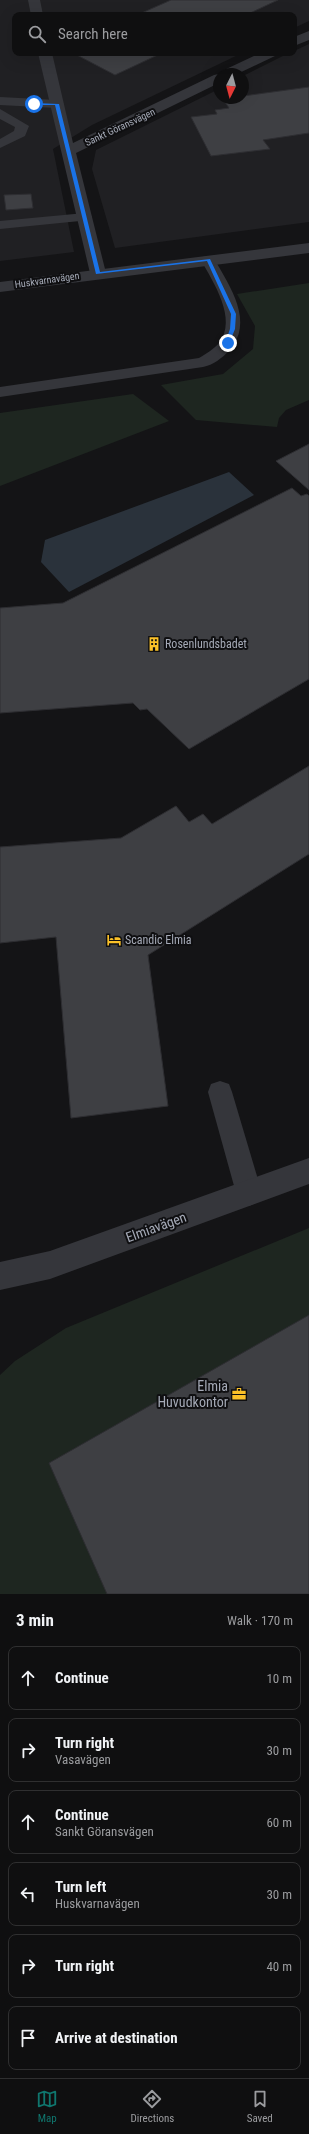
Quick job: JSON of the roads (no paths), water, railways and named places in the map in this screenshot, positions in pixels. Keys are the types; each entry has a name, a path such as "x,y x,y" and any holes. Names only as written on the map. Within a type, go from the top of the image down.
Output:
{"street":[{"path":"34,0 36,12"},
{"path":"297,41 309,35"},
{"path":"46,56 98,273"},
{"path":"239,68 264,56"},
{"name":"Sankt Göransvägen","path":"68,151 213,81"},
{"name":"Huskvarnavägen","path":"0,287 98,273 309,248"},
{"name":"Elmiavägen","path":"0,1276 50,1266 309,1171"}],"lane":[{"path":"0,101 57,104"},
{"path":"0,113 22,126 20,133 0,144"},
{"path":"0,225 85,217"},
{"path":"0,392 202,362 217,354 228,343 234,314 208,260"},
{"path":"220,1092 249,1193"}],"place":[{"name":"Rosenlundsbadet","path":"154,644"},
{"name":"Scandic Elmia","path":"114,940"},
{"name":"Elmia Huvudkontor","path":"239,1394"}]}
